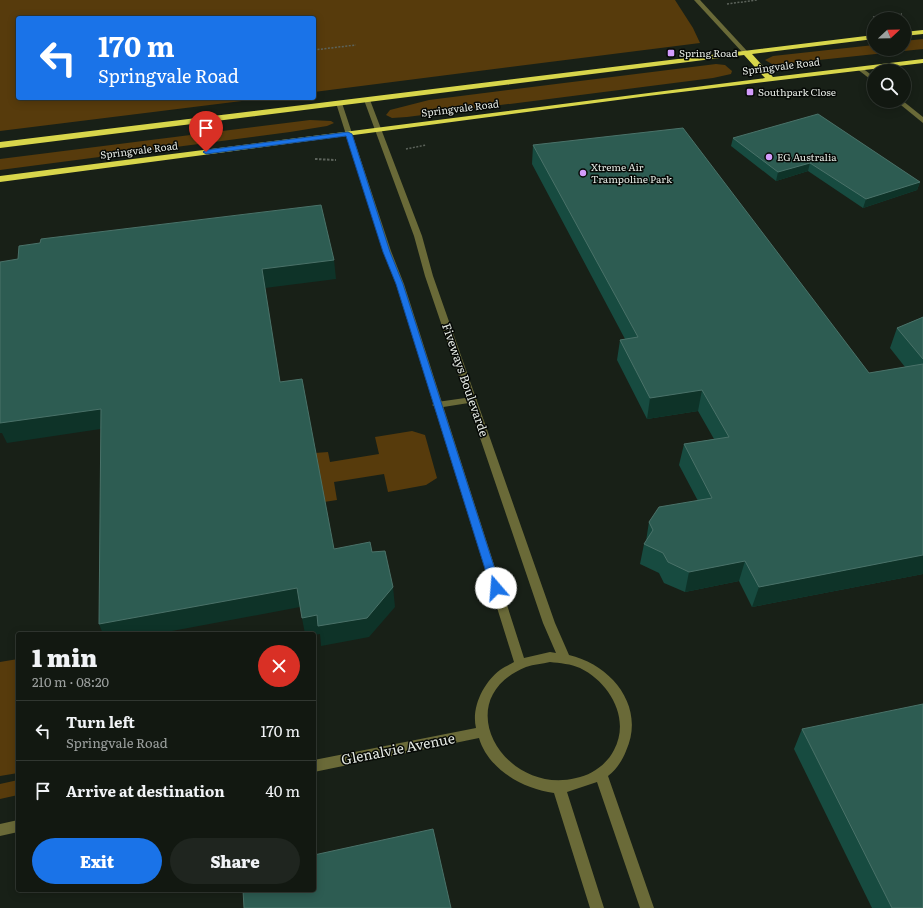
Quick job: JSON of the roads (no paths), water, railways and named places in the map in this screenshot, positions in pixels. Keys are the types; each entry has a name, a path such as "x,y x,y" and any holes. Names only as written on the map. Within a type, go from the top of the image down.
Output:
{"highway":[{"path":"911,33 923,32"},
{"name":"Springvale Road","path":"0,145 867,38"},
{"path":"745,52 771,79"},
{"name":"Springvale Road","path":"0,179 923,60"}],"street":[{"path":"697,0 745,52"},
{"path":"859,68 867,74"},
{"name":"Fiveways Boulevarde","path":"367,100 418,236 429,276 549,623 565,659"},
{"path":"339,103 386,252 400,284 437,405 520,663"},
{"path":"907,108 923,121"},
{"path":"437,405 472,400"},
{"path":"534,658 565,659 584,665 602,676 615,690 624,706 627,725 624,744 615,760 601,774 588,781 559,787 532,783 509,771 492,753 482,732 481,711 487,690 501,674 520,663 534,658"},
{"name":"Glenalvie Avenue","path":"316,766 482,732"},
{"path":"601,774 647,908"},
{"path":"559,787 597,908"},
{"path":"0,830 16,826"}],"place":[{"name":"Spring Road","path":"671,53"},
{"name":"Southpark Close","path":"750,92"},
{"name":"EG Australia","path":"769,157"},
{"name":"Xtreme Air Trampoline Park","path":"583,173"}]}
